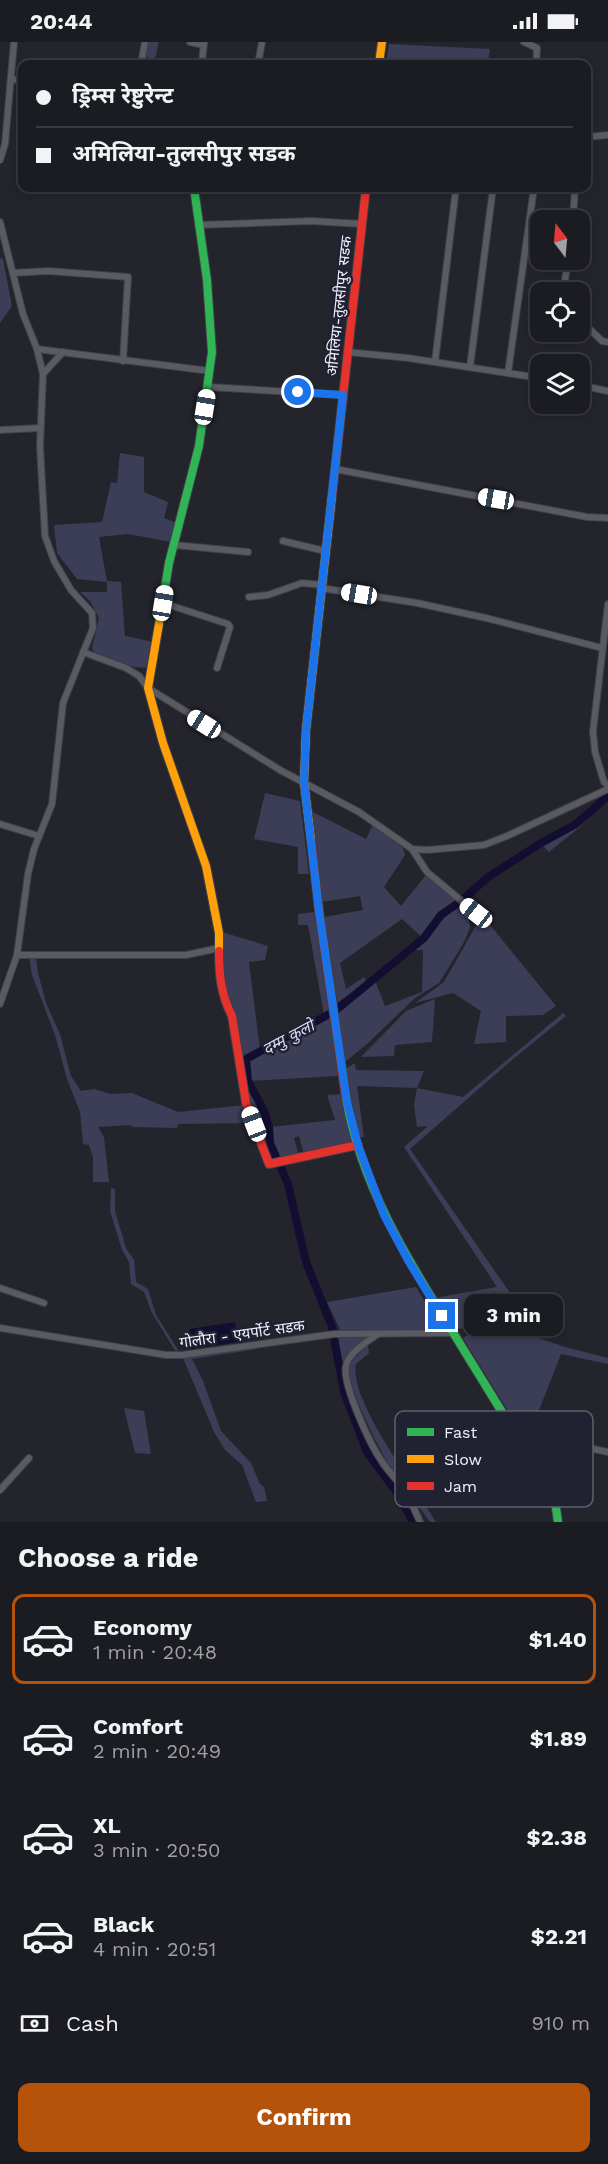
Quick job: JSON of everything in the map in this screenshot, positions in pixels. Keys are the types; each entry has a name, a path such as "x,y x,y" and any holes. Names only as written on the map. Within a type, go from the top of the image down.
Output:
{"main road":[{"path":"379,60 381,42"},
{"path":"195,192 207,280 212,352 199,446 169,563 148,688 163,743 206,866 219,933 219,976 226,1004 232,1016 240,1060 241,1081 246,1103 269,1164 358,1145"},
{"name":"अमिलिया-तुलसीपुर सडक","path":"366,192 306,730 304,782 319,911 342,1069 347,1102 358,1145 384,1215 409,1262 501,1411"},
{"name":"अमिलिया-तुलसीपुर सडक","path":"556,1507 558,1522"}],"street":[{"path":"0,160 5,144 14,42"},
{"path":"142,60 144,42"},
{"path":"189,42 204,43 202,60"},
{"path":"259,60 262,42"},
{"path":"524,42 537,48 536,60"},
{"path":"12,79 18,80"},
{"path":"591,137 608,135"},
{"path":"435,362 456,192"},
{"path":"470,367 492,192"},
{"path":"508,373 533,192"},
{"path":"574,210 575,192"},
{"path":"199,225 311,220 362,224"},
{"path":"0,222 22,314 37,349 43,374 40,428 47,544 71,590 89,609 93,617 93,628 63,703 52,804 34,849 28,874 17,955 0,1004"},
{"path":"0,252 8,252"},
{"path":"13,273 48,271 128,277 123,361"},
{"path":"590,330 602,341 608,342"},
{"path":"37,349 210,371"},
{"path":"43,374 63,352"},
{"path":"347,352 530,376"},
{"path":"208,387 343,395"},
{"path":"590,388 608,391"},
{"path":"0,430 40,428"},
{"path":"335,469 586,518 608,518"},
{"path":"283,541 326,551"},
{"path":"174,545 248,552"},
{"path":"249,597 268,595 302,583 428,606 602,648"},
{"path":"163,603 228,624 230,627 217,668"},
{"path":"412,849 427,850 484,845 608,787 604,782 595,752 593,731 608,604"},
{"path":"83,652 126,668 139,676 148,688 280,770 359,812 412,849 428,872 476,913"},
{"path":"0,824 39,836"},
{"path":"17,955 186,955 219,948"},
{"path":"0,1288 44,1303"},
{"name":"गोलौरा - एयर्पोर्ट सडक","path":"0,1328 166,1355 182,1355 334,1334 453,1333"},
{"path":"379,1334 347,1362 345,1373 362,1423 381,1461 395,1478"},
{"path":"593,1449 608,1452"},
{"path":"0,1490 29,1458"},
{"path":"413,1507 420,1522"}],"shaded area":[{"path":"147,42 159,42 155,59 145,57"},
{"path":"389,44 490,49 489,57 484,60 387,60"},
{"path":"0,258 3,259 12,306 0,323"},
{"path":"120,453 144,457 144,492 168,502 164,518 177,523 171,542 128,534 99,537 107,581 121,582 125,636 154,642 149,667 143,668 94,652 92,648 99,618 90,601 80,592 107,592 107,582 77,579 57,553 54,525 102,522 111,482 117,483"},
{"path":"265,793 300,801 309,874 298,874 298,847 254,839"},
{"path":"602,804 580,827 549,852 541,844 577,825"},
{"path":"309,810 366,839 373,825 403,848 405,855 384,887 401,906 426,875 458,901 436,916 421,936 402,919 340,963 346,989 364,977 367,982 337,1003 324,917 363,910 360,896 322,902"},
{"path":"456,906 466,915 470,928 439,983 415,998 345,1062 338,1011 375,981 385,1006 422,992 423,950 413,950 425,942 440,917"},
{"path":"314,912 331,1012 324,1015 308,925 298,925 298,914"},
{"path":"482,915 556,1006 543,1015 506,1016 506,1042 474,1044 481,1011 453,993 415,1003 444,982"},
{"path":"222,932 268,946 265,960 249,962 260,1050 245,1058 246,1081 266,1120 268,1143 275,1161 270,1161 248,1103 222,974"},
{"path":"29,957 36,957 46,1003 60,1034 71,1076 81,1091 94,1089 111,1094 132,1093 178,1112 245,1105 251,1123 178,1124 177,1128 132,1127 131,1125 98,1127 104,1137 109,1182 93,1182 93,1157 89,1145 83,1144 80,1112 67,1079 55,1035 32,975"},
{"path":"435,999 432,1042 395,1045 394,1056 361,1057 406,1011"},
{"path":"563,1013 566,1016 410,1149 515,1300 502,1300 509,1325 455,1329 434,1298 497,1287 404,1147 428,1126 417,1127 414,1104 417,1088 463,1097"},
{"path":"330,1016 338,1076 249,1081 247,1060"},
{"path":"355,1063 356,1070 424,1071 417,1088 357,1086 364,1137 359,1137 345,1069"},
{"path":"341,1094 353,1142 304,1155 299,1136 294,1138 299,1156 278,1160 271,1143 270,1127 335,1120 327,1095"},
{"path":"111,1188 115,1189 115,1211 126,1248 134,1260 136,1282 148,1289 156,1315 180,1353 176,1352 152,1313 144,1292 131,1284 129,1262 122,1250 110,1211"},
{"path":"416,1287 441,1329 341,1332 327,1302"},
{"path":"235,1322 238,1342 192,1349 189,1329"},
{"path":"527,1334 608,1358 608,1364 561,1354 539,1411 508,1411 463,1338 468,1335"},
{"path":"373,1336 348,1358 342,1369 338,1337"},
{"path":"368,1345 369,1353 356,1364 356,1379 362,1399 395,1458 395,1473 378,1445 352,1386 349,1366"},
{"path":"257,1347 257,1349 192,1359 203,1381 221,1431 251,1463 260,1484 264,1487 267,1501 256,1502 242,1465 225,1450 214,1432 183,1358"},
{"path":"124,1408 144,1411 151,1454 135,1453"},
{"path":"419,1507 426,1507 436,1522 430,1522"}],"waterway":[{"name":"दम्मु कुलो","path":"395,1490 367,1452 344,1392 332,1327 306,1262 288,1184 270,1143 269,1127 264,1111 248,1081 246,1059 335,1011 424,938 441,915 488,877 576,824 608,796"},
{"name":"दम्मु कुलो","path":"405,1507 413,1522"}],"traffic: fast":[{"path":"159,624 169,563 199,446 212,352 207,280 195,192"},
{"path":"346,1098 363,1161 388,1221 420,1279 501,1411"},
{"path":"556,1507 558,1522"}],"traffic: slow":[{"path":"380,60 382,42"},
{"path":"311,840 304,782 306,730 332,496"},
{"path":"159,624 148,688 163,743 206,866 219,933 219,951"}],"traffic: jam":[{"path":"332,496 366,192"},
{"path":"311,840 346,1098"},
{"path":"219,951 221,984 232,1016 246,1103 269,1164 358,1145"}],"route":[{"path":"298,392 343,395 306,730 304,782 319,911 347,1102 358,1145 384,1215 442,1316"}]}
